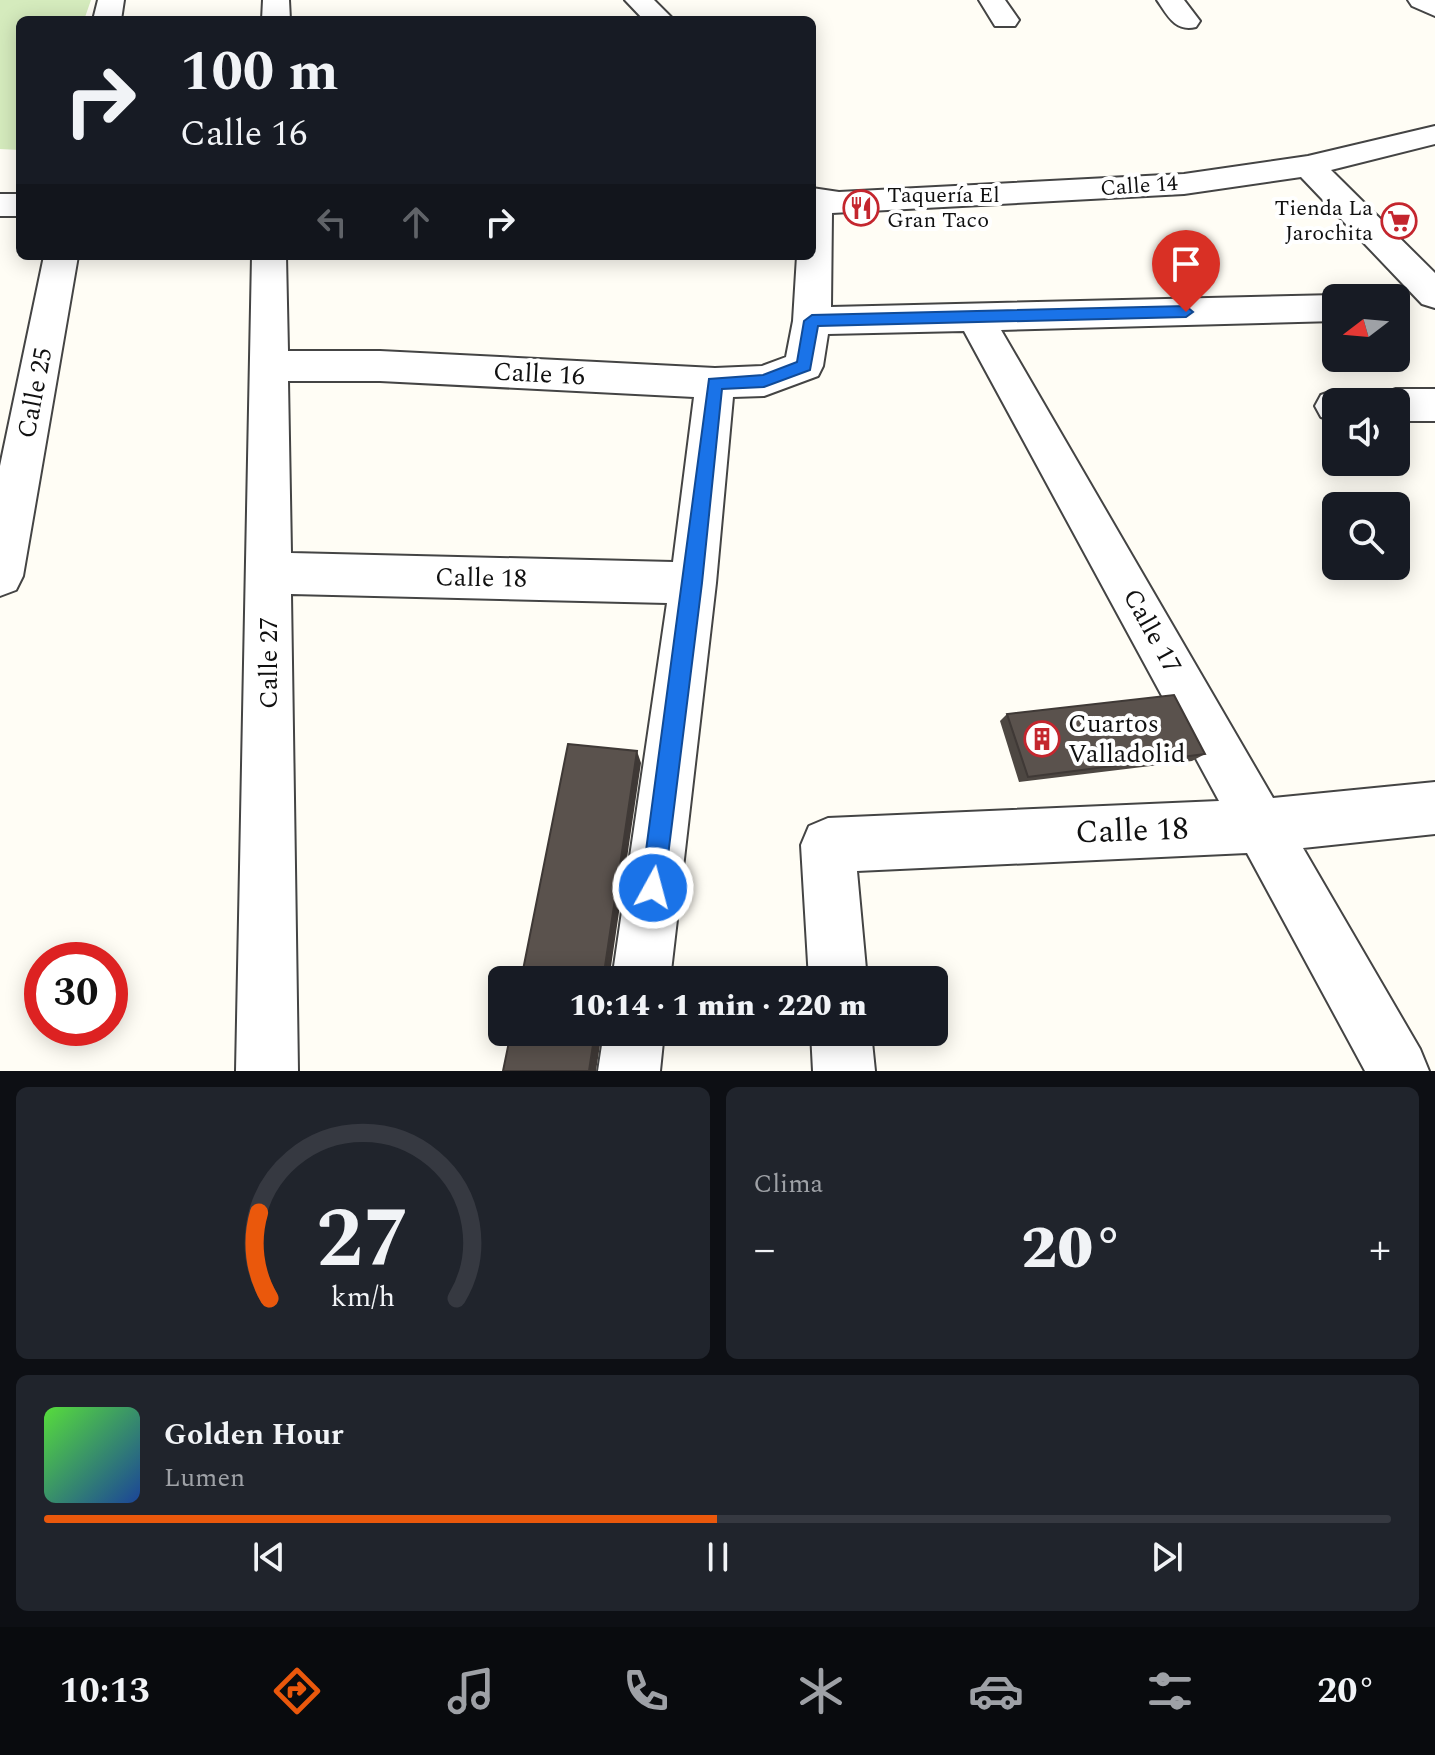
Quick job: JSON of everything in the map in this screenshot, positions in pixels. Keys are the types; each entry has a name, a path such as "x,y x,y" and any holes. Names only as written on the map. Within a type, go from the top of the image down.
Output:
{"street":[{"path":"638,0 656,16"},
{"path":"1421,0 1435,8"},
{"name":"Calle 14","path":"819,208 1184,184 1308,166 1435,135"},
{"path":"1308,166 1435,295"},
{"path":"816,256 819,208"},
{"name":"Calle 25","path":"0,576 60,260"},
{"name":"Calle 27","path":"267,1071 269,260"},
{"path":"816,260 812,321 1322,308"},
{"path":"1410,306 1435,305"},
{"name":"Calle 17","path":"975,317 1398,1071"},
{"name":"Calle 16","path":"271,366 380,366 715,383 764,381 804,366 812,321"},
{"path":"643,966 693,583 715,383"},
{"path":"1410,405 1435,405"},
{"name":"Calle 18","path":"270,573 693,583"},
{"name":"Calle 18","path":"837,966 828,845 1261,826 1435,808"},
{"path":"629,1071 632,1046"},
{"path":"842,1046 844,1071"}],"green space":[{"path":"0,0 91,0 85,16 16,16 16,150 0,149"}],"building":[{"name":"Cuartos Valladolid","path":"1174,695 1205,754 1028,777 1007,714"},
{"path":"568,744 637,751 605,966 524,966"},
{"path":"508,1046 593,1046 589,1071 503,1071"}],"place":[{"name":"Taquería El Gran Taco","path":"861,208"},
{"name":"Tienda La Jarochita","path":"1399,221"},
{"name":"Cuartos Valladolid","path":"1042,739"}],"route":[{"path":"653,888 693,583 715,383 764,381 804,366 812,321 1186,312"}]}
